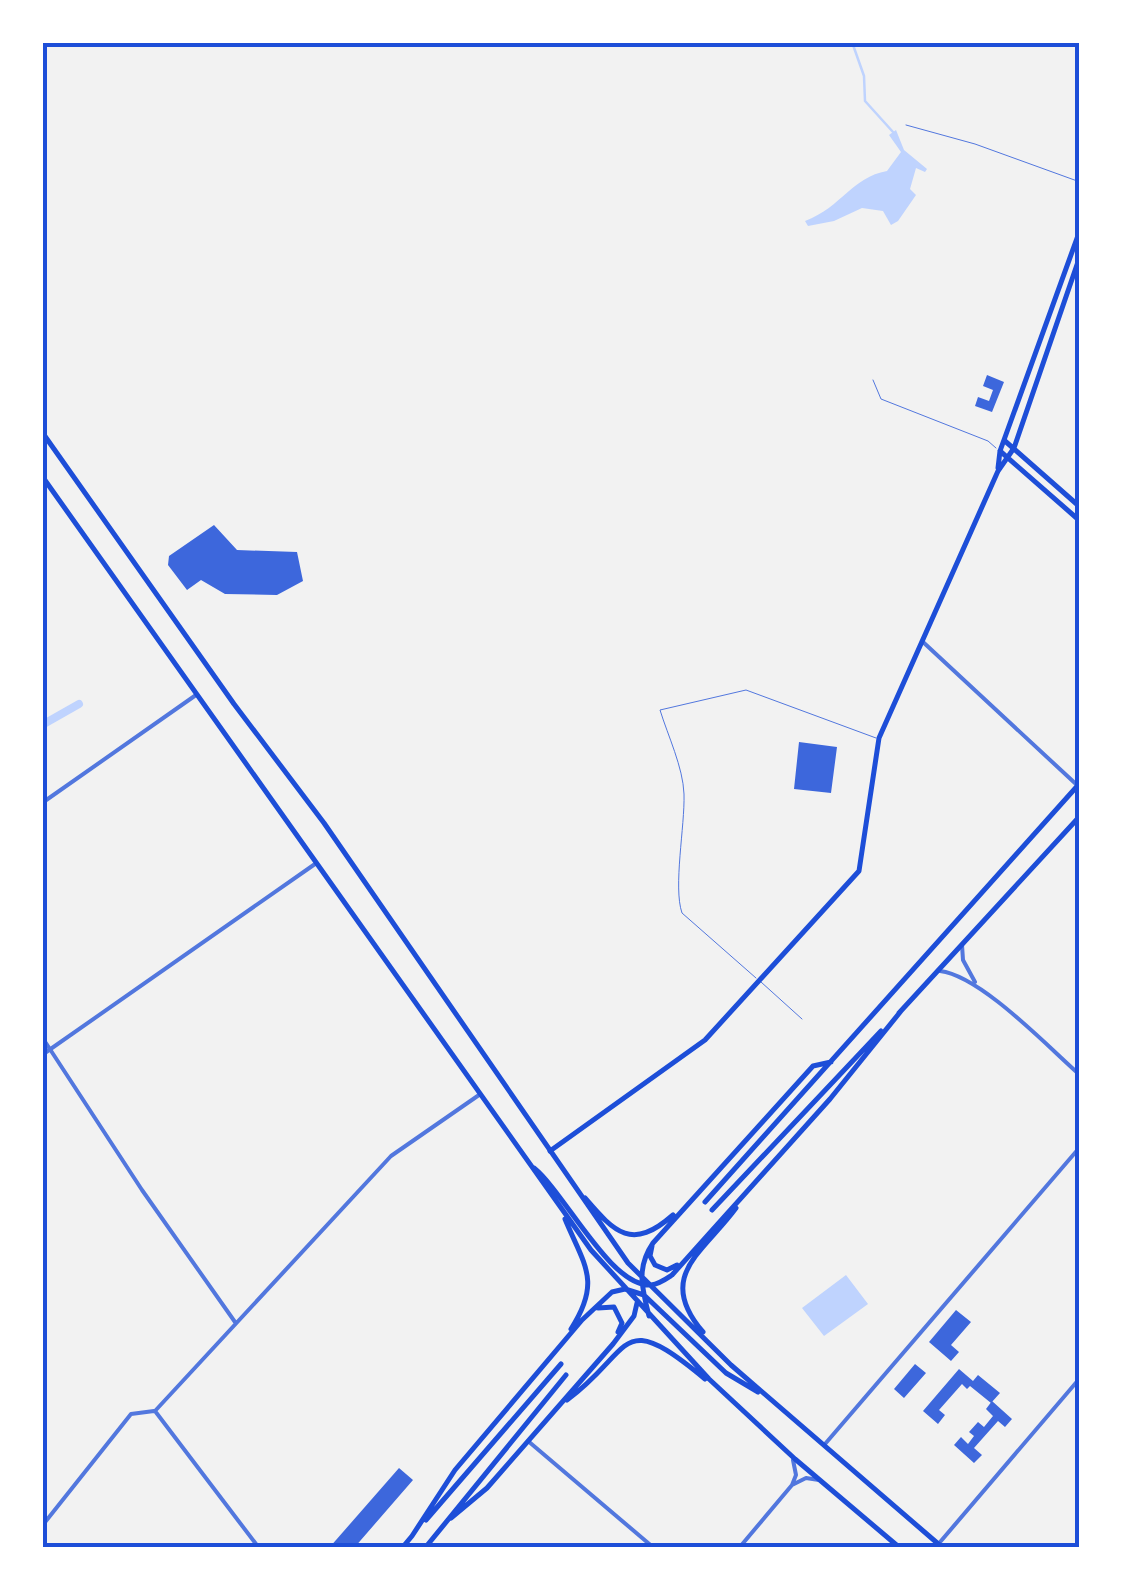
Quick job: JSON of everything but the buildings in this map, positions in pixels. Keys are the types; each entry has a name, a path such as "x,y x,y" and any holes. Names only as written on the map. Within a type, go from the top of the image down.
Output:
{"main road":[{"path":"998,471 1000,451 1080,230"},
{"path":"550,1150 705,1040 859,871 880,738 998,471 1014,448 1080,256"},
{"path":"42,432 234,704 324,823 628,1264 731,1365 939,1546"},
{"path":"1005,441 1080,508"},
{"path":"1000,451 1080,520"},
{"path":"42,476 562,1212 650,1318 788,1452 900,1548"},
{"path":"705,1202 1078,784"},
{"path":"528,1163 550,1182 611,1265 633,1281 672,1275 830,1099 935,971 1080,816"},
{"path":"712,1210 901,1010"},
{"path":"650,1318 642,1260 653,1243 814,1066 834,1061"},
{"path":"731,1365 687,1314 682,1298 683,1279 688,1265 756,1182"},
{"path":"571,1183 608,1224 619,1233 633,1236 658,1228 697,1193"},
{"path":"556,1351 587,1300 589,1281 585,1260 562,1212"},
{"path":"653,1243 650,1256 655,1265 667,1270 682,1264"},
{"path":"451,1518 487,1488 634,1316 637,1302 628,1264"},
{"path":"412,1536 455,1470 593,1309 612,1292 625,1289 644,1295 726,1373 773,1402"},
{"path":"593,1309 605,1306 619,1312 622,1323 612,1344"},
{"path":"556,1408 580,1390 618,1348 643,1340 670,1350 749,1416"},
{"path":"402,1548 562,1364"},
{"path":"425,1548 566,1375"}],"street":[{"path":"923,642 1078,784"},
{"path":"42,803 196,695"},
{"path":"42,1055 315,864"},
{"path":"962,942 968,974 981,990"},
{"path":"935,971 956,975 981,990 1080,1075"},
{"path":"42,1038 235,1322"},
{"path":"42,1526 131,1414 155,1411 392,1156 479,1095"},
{"path":"824,1445 1080,1148"},
{"path":"164,1240 173,1234"},
{"path":"939,1546 1080,1378"},
{"path":"155,1411 259,1548"},
{"path":"528,1441 654,1548"},
{"path":"788,1452 796,1470 792,1485"},
{"path":"739,1548 792,1485 806,1478 823,1482"}],"lane":[{"path":"906,125 975,144 1080,182"},
{"path":"873,380 881,399 988,441 1000,451"},
{"path":"988,441 1005,441"},
{"path":"802,1018 682,912 678,899 684,844 684,788 660,710 746,690 880,738"}],"water":[{"path":"896,130 904,150 927,169 925,172 916,168 910,189 916,195 898,221 891,225 883,211 862,208 834,221 808,226 805,221 865,179 887,171 901,152 889,135"},
{"path":"846,1275 868,1304 824,1336 802,1308"}],"waterway":[{"path":"852,42 864,76 865,101 893,132"},
{"path":"42,725 79,704"}]}
